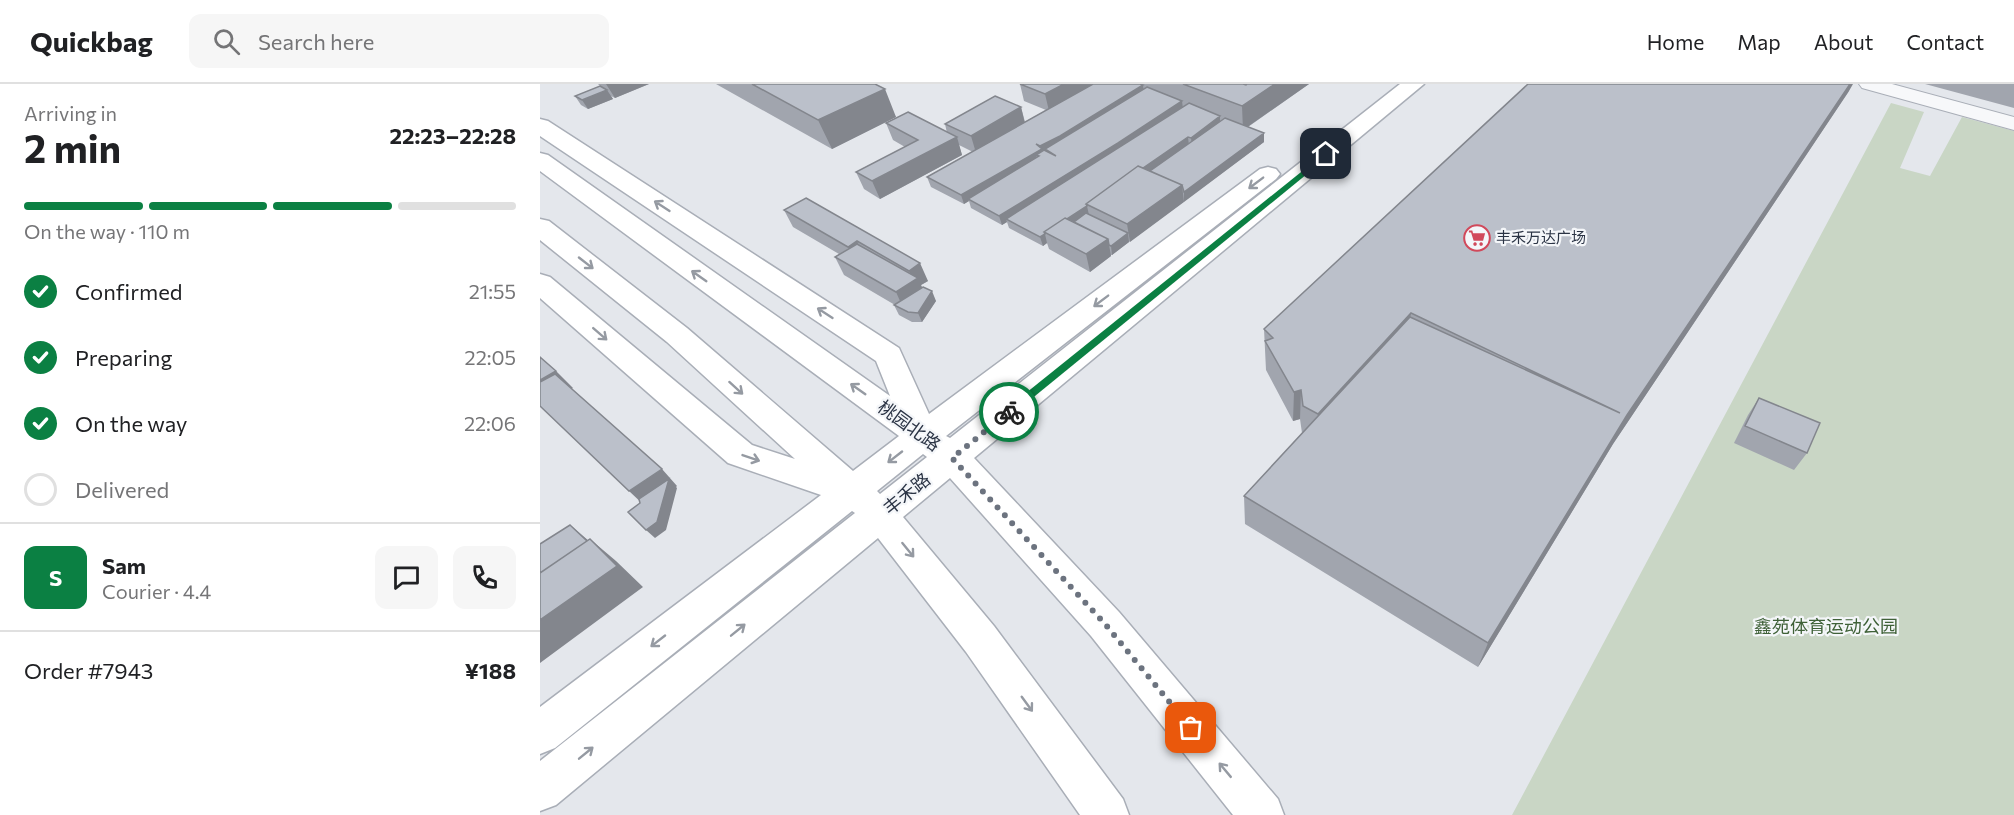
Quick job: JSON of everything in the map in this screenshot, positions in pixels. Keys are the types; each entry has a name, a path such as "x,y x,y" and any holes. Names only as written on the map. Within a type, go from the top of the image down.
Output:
{"main road":[{"name":"丰禾路","path":"540,733 923,435 1386,84"},
{"name":"丰禾路","path":"540,789 881,516 1413,84"},
{"path":"540,126 888,355 923,435"},
{"name":"桃园北路","path":"540,160 952,458 1105,624 1262,815"},
{"path":"540,227 677,335 851,492 881,516 980,639 1107,815"},
{"path":"540,283 740,454 851,492"}],"street":[{"path":"1869,84 2014,124"}],"green space":[{"name":"鑫苑体育运动公园","path":"1891,103 1924,112 1900,168 1930,176 1962,117 2014,131 2014,815 1512,815"}],"building":[{"path":"752,84 875,84 885,89 818,120"},
{"path":"1020,84 1064,84 1045,94"},
{"path":"1093,84 1143,85 1060,136 1040,146 1036,144 1042,149 961,195 927,177"},
{"path":"1183,84 1246,85 1275,84 1242,106"},
{"path":"1528,84 1850,84 1627,415 1488,643 1244,496 1410,317 1620,413 1411,313 1318,414 1303,406 1301,390 1294,392 1265,341 1273,338 1264,329"},
{"path":"600,86 607,90 582,100 575,96"},
{"path":"1147,87 1182,101 999,216 968,199 1039,156 1036,155 1044,150 1056,156 1045,149"},
{"path":"995,96 1021,107 971,136 945,124"},
{"path":"1189,103 1220,116 1191,138 1188,137 1143,168 1138,166 1086,204 1087,206 1067,219 1065,218 1040,237 1006,219"},
{"path":"908,112 957,137 872,181 856,172 918,140 886,123"},
{"path":"1225,118 1264,133 1184,192 1182,185 1150,171"},
{"path":"1138,166 1182,185 1127,224 1086,204"},
{"path":"806,198 920,263 909,271 857,241 848,247 784,210"},
{"path":"1086,213 1128,233 1111,246 1108,239 1074,222"},
{"path":"1065,218 1108,239 1086,254 1044,232"},
{"path":"857,244 918,278 896,292 835,257"},
{"path":"923,287 932,291 918,313 908,312 894,305"},
{"path":"540,357 556,371 540,380"},
{"path":"555,374 662,469 629,491 540,406 540,382"},
{"path":"1759,398 1820,423 1807,453 1745,426"},
{"path":"669,479 657,522 646,530 628,512 640,503 639,499"},
{"path":"570,525 587,541 540,573 540,544"},
{"path":"590,539 617,566 540,620 540,573"}],"way so far":[{"path":"1009,412 952,458 1105,624 1191,728"}],"place":[{"name":"丰禾万达广场","path":"1477,238"}],"route":[{"path":"1009,412 1326,154"}]}
